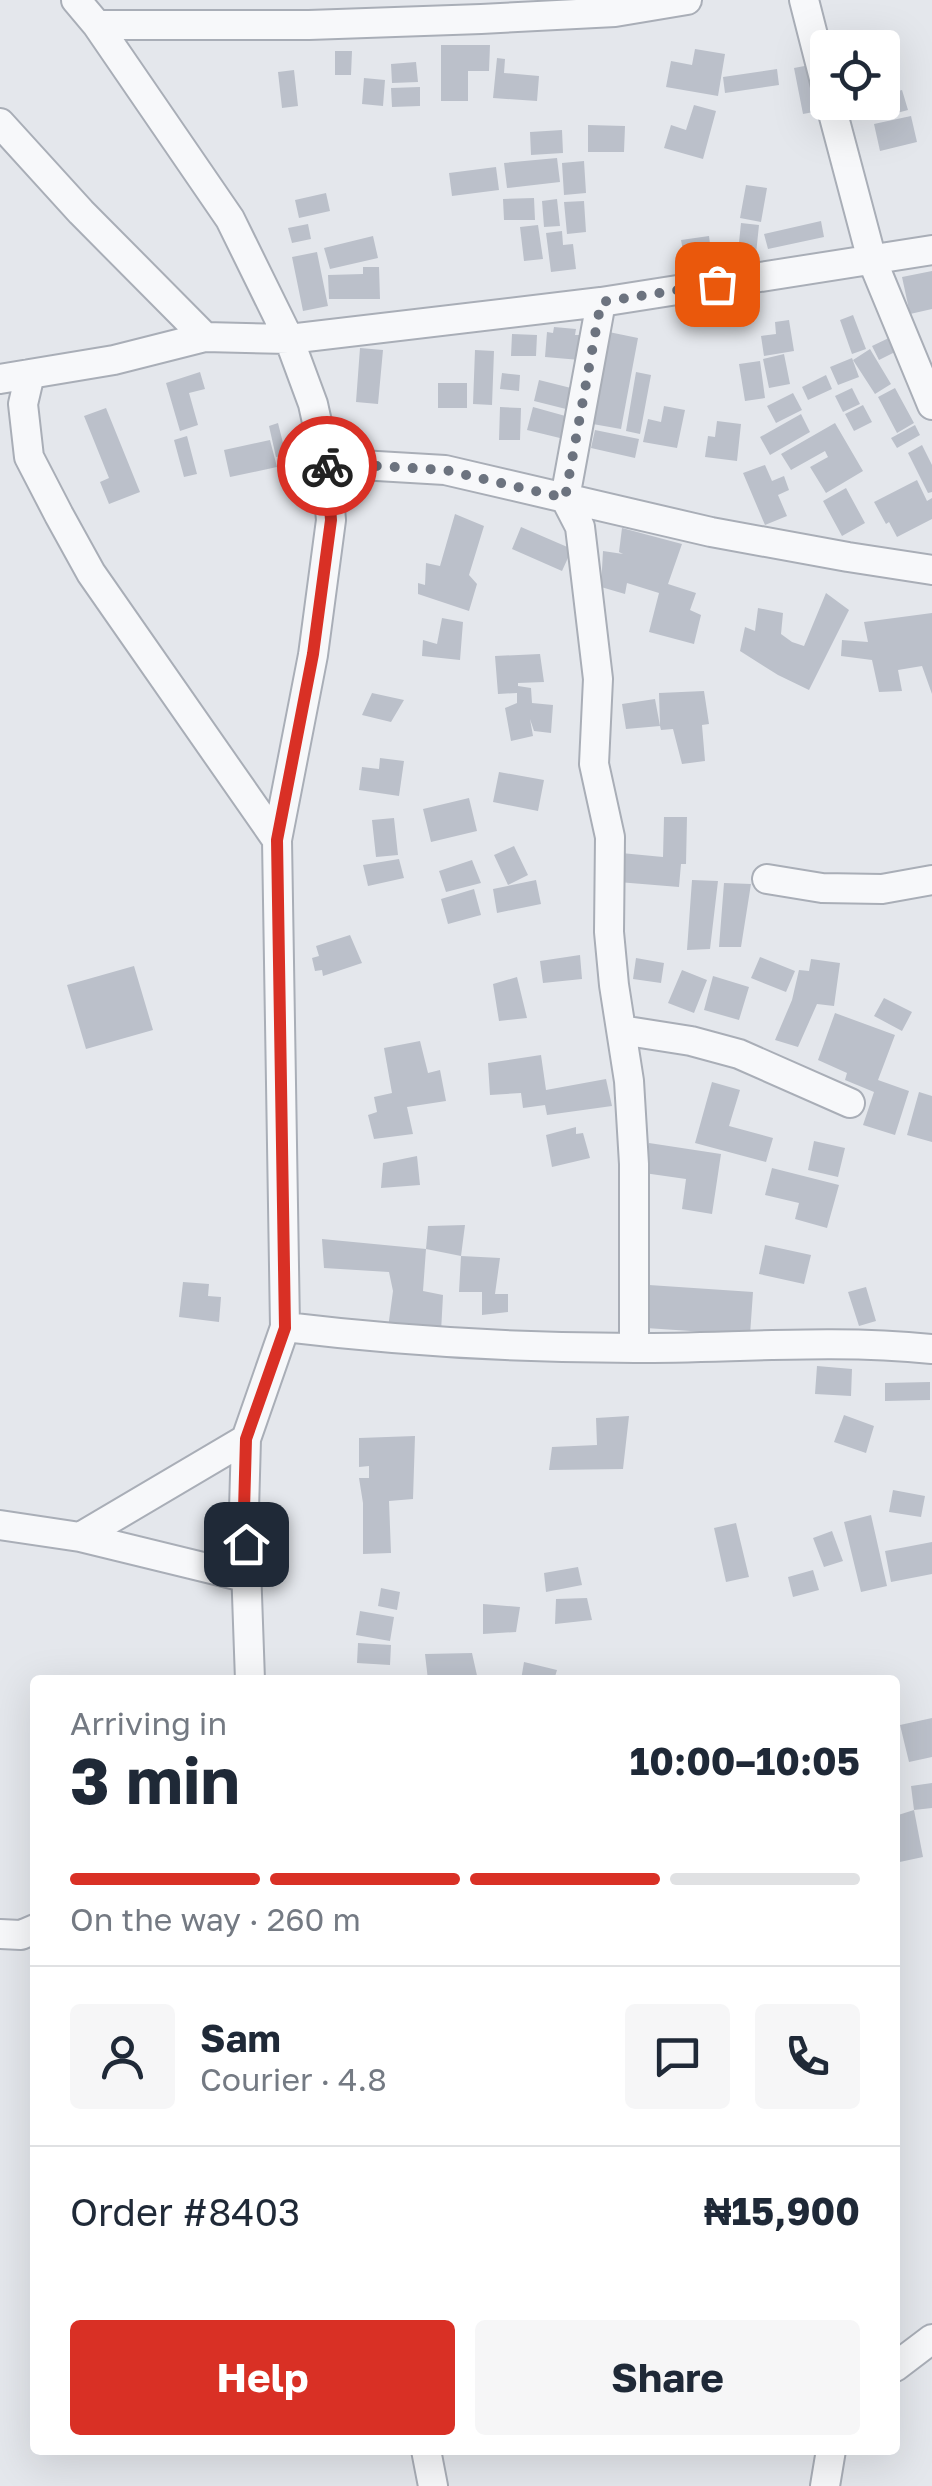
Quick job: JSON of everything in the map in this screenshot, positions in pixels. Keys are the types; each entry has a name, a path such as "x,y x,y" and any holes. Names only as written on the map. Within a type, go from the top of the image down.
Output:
{"street":[{"path":"76,0 230,219 289,339 314,404 326,463 331,520 313,654 277,840 285,1328 246,1439 244,1510 250,1675"},
{"path":"97,25 308,25 482,19 615,12 687,0"},
{"path":"804,0 812,30"},
{"path":"835,120 872,260 932,405"},
{"path":"0,123 81,212 205,337"},
{"path":"0,378 114,360 205,337 289,339 601,302 932,250"},
{"path":"601,302 565,498 580,527 598,679 594,764 610,837 610,932 629,1081 634,1164 634,1348"},
{"path":"30,374 23,404 29,456 59,516 91,573 277,840"},
{"path":"326,463 445,470 710,532 932,570"},
{"path":"767,879 822,888 882,890 932,880"},
{"path":"621,1030 691,1041 739,1054 850,1103"},
{"path":"285,1328 424,1341 634,1348 874,1344 932,1349"},
{"path":"80,1538 246,1439"},
{"path":"0,1525 80,1538 248,1578"},
{"path":"0,1934 30,1931"},
{"path":"900,2363 932,2339"},
{"path":"427,2455 433,2486"},
{"path":"825,2486 830,2455"}],"building":[{"path":"441,45 490,45 489,71 468,71 468,101 441,101"},
{"path":"695,49 725,54 718,96 666,87 671,61 692,65"},
{"path":"335,51 352,51 351,75 335,75"},
{"path":"497,58 505,59 504,73 539,76 537,101 493,98"},
{"path":"416,62 418,82 392,83 391,64"},
{"path":"810,65 810,113 803,114 794,68"},
{"path":"777,69 779,85 725,93 723,77"},
{"path":"294,70 298,106 282,108 278,72"},
{"path":"364,78 385,80 383,106 362,104"},
{"path":"420,87 420,106 392,107 391,88"},
{"path":"900,91 908,110 900,112"},
{"path":"694,105 716,111 703,159 664,148 671,125 686,130"},
{"path":"911,116 917,142 880,151 874,124"},
{"path":"588,125 625,126 624,152 588,152"},
{"path":"562,130 563,153 531,155 530,132"},
{"path":"557,158 560,182 507,188 504,163"},
{"path":"584,161 586,193 564,195 562,163"},
{"path":"496,167 499,190 452,196 449,173"},
{"path":"746,185 767,188 761,222 740,218"},
{"path":"326,193 330,211 299,218 295,200"},
{"path":"534,198 535,220 504,220 503,199"},
{"path":"557,199 560,226 544,227 542,201"},
{"path":"584,201 586,232 567,234 564,202"},
{"path":"821,221 824,237 768,249 764,234"},
{"path":"741,223 759,225 756,254 738,252"},
{"path":"308,224 311,239 292,243 288,228"},
{"path":"538,225 543,259 524,261 520,227"},
{"path":"562,231 563,245 573,244 576,269 551,272 546,233"},
{"path":"373,236 378,258 330,269 324,248"},
{"path":"709,236 712,259 685,262 681,240"},
{"path":"317,252 328,306 303,311 292,257"},
{"path":"363,267 379,267 380,299 329,299 328,275 363,274"},
{"path":"932,271 932,309 910,314 902,277"},
{"path":"853,315 866,349 852,354 840,320"},
{"path":"789,320 794,351 764,356 761,336 776,334 775,322"},
{"path":"554,327 576,329 575,335 582,335 580,360 545,357 547,332 553,333"},
{"path":"604,331 638,338 621,429 587,423"},
{"path":"512,334 537,335 536,356 511,356"},
{"path":"893,336 899,350 879,360 872,346"},
{"path":"360,348 383,350 378,404 356,402"},
{"path":"870,349 891,384 875,394 853,360"},
{"path":"475,350 494,351 492,405 473,404"},
{"path":"784,354 790,384 769,388 763,359"},
{"path":"852,358 859,377 838,385 830,367"},
{"path":"760,361 765,398 745,401 739,364"},
{"path":"200,372 205,389 189,393 198,425 180,431 166,383"},
{"path":"636,372 651,375 640,434 626,431"},
{"path":"502,373 520,375 519,391 500,389"},
{"path":"826,375 832,389 808,400 802,387"},
{"path":"539,380 571,388 566,409 534,401"},
{"path":"438,383 467,383 467,408 438,408"},
{"path":"852,388 860,404 843,412 835,396"},
{"path":"895,388 914,423 897,433 878,397"},
{"path":"793,393 802,410 776,423 767,406"},
{"path":"863,405 872,422 854,431 845,414"},
{"path":"664,406 685,410 677,448 643,442 648,419 661,422"},
{"path":"500,407 521,408 520,440 499,440"},
{"path":"533,407 569,417 564,439 527,430"},
{"path":"106,408 140,492 109,504 100,482 109,478 84,416"},
{"path":"801,414 810,432 770,455 760,437"},
{"path":"717,421 741,424 737,461 705,457 708,436 715,437"},
{"path":"278,423 286,455 276,457 269,426"},
{"path":"835,423 863,471 826,493 810,467 828,457 825,451 791,470 781,454"},
{"path":"915,425 920,435 897,448 891,438"},
{"path":"595,430 639,439 635,458 591,448"},
{"path":"187,436 197,474 184,477 174,440"},
{"path":"270,440 277,467 230,477 224,450"},
{"path":"922,445 932,465 932,492 928,493 908,453"},
{"path":"765,465 772,481 784,476 789,490 778,495 787,516 765,525 743,473"},
{"path":"917,480 927,501 932,498 932,519 897,537 874,502"},
{"path":"846,488 865,523 842,536 823,501"},
{"path":"455,514 484,526 469,575 477,584 469,611 418,594 418,583 425,585 426,563 440,566"},
{"path":"521,527 572,549 562,571 512,549"},
{"path":"622,528 682,544 668,584 696,593 690,610 701,615 694,644 649,632 659,593 627,583 625,594 601,587 603,551 623,554 619,552"},
{"path":"826,593 849,610 809,690 740,651 745,627 755,631 758,608 783,613 781,634 804,646"},
{"path":"932,613 932,694 922,666 898,670 902,691 879,692 872,660 841,656 842,640 868,642 864,622"},
{"path":"442,618 463,622 460,660 422,656 423,640 437,644"},
{"path":"540,654 544,682 518,686 531,688 532,703 553,705 551,733 534,731 530,719 533,736 511,741 505,708 517,703 517,693 498,694 495,656"},
{"path":"704,691 709,724 702,725 705,761 682,764 673,729 661,730 659,693"},
{"path":"372,693 404,700 391,722 362,715"},
{"path":"655,699 660,726 626,729 622,704"},
{"path":"380,758 404,761 399,796 359,790 362,767 379,769"},
{"path":"499,772 544,780 538,811 493,802"},
{"path":"469,798 477,831 431,842 423,809"},
{"path":"664,817 687,817 686,864 681,864 679,887 618,882 621,853 663,857"},
{"path":"394,818 398,855 376,857 372,820"},
{"path":"514,846 528,875 508,885 494,855"},
{"path":"399,859 404,878 368,886 363,865"},
{"path":"472,860 481,883 446,892 439,871"},
{"path":"536,880 541,904 497,913 493,889"},
{"path":"692,880 718,881 710,949 687,950"},
{"path":"724,883 751,884 741,947 719,947"},
{"path":"474,889 481,915 448,924 441,899"},
{"path":"350,935 362,963 323,976 322,970 315,971 312,958 319,956 316,946"},
{"path":"580,955 582,979 543,983 540,961"},
{"path":"760,957 795,971 786,992 751,978"},
{"path":"636,958 664,963 661,983 633,979"},
{"path":"811,959 840,963 834,1006 817,1004 798,1047 775,1040 792,1000 799,970 809,971"},
{"path":"134,966 153,1030 86,1049 67,985"},
{"path":"682,970 707,980 694,1013 668,1003"},
{"path":"713,976 749,987 739,1020 704,1010"},
{"path":"517,977 527,1018 499,1021 493,984"},
{"path":"884,998 912,1012 902,1031 874,1016"},
{"path":"835,1013 895,1035 878,1080 909,1091 895,1135 863,1125 874,1092 845,1080 847,1073 818,1060"},
{"path":"420,1041 428,1073 440,1070 446,1101 407,1107 413,1134 374,1139 368,1115 377,1112 374,1097 392,1093 384,1048"},
{"path":"541,1055 546,1090 606,1079 612,1106 547,1115 545,1105 523,1108 521,1093 490,1095 488,1063"},
{"path":"712,1082 740,1090 729,1126 773,1138 766,1162 695,1143"},
{"path":"919,1092 932,1096 932,1142 907,1135"},
{"path":"576,1127 576,1134 583,1133 590,1158 552,1167 546,1135"},
{"path":"814,1141 845,1148 838,1177 808,1170"},
{"path":"649,1143 721,1154 712,1214 682,1209 686,1179 644,1173"},
{"path":"417,1156 420,1185 381,1188 383,1163"},
{"path":"772,1168 839,1185 827,1228 795,1219 799,1203 765,1195"},
{"path":"465,1225 461,1256 426,1249 428,1226"},
{"path":"322,1239 426,1249 423,1291 443,1295 441,1332 388,1328 393,1291 389,1272 324,1268"},
{"path":"765,1245 811,1255 804,1284 759,1274"},
{"path":"461,1256 500,1258 495,1294 508,1294 508,1312 482,1315 482,1292 459,1292"},
{"path":"183,1282 209,1284 208,1296 221,1297 219,1322 179,1317"},
{"path":"649,1285 753,1292 750,1335 646,1328"},
{"path":"866,1287 876,1321 859,1326 848,1292"},
{"path":"817,1366 852,1369 851,1396 815,1394"},
{"path":"930,1382 930,1400 885,1401 885,1383"},
{"path":"844,1415 874,1426 866,1453 834,1442"},
{"path":"629,1416 623,1469 549,1470 552,1447 597,1445 596,1418"},
{"path":"415,1436 413,1499 389,1501 391,1553 363,1554 359,1478 369,1478 369,1466 359,1467 359,1438"},
{"path":"893,1490 925,1496 921,1517 889,1512"},
{"path":"871,1515 887,1586 861,1592 844,1522"},
{"path":"736,1523 749,1577 726,1582 714,1528"},
{"path":"832,1531 843,1561 824,1567 813,1538"},
{"path":"932,1542 932,1574 891,1582 885,1551"},
{"path":"578,1567 582,1585 546,1592 544,1573"},
{"path":"813,1570 819,1590 793,1597 788,1577"},
{"path":"381,1588 400,1592 397,1610 378,1606"},
{"path":"587,1598 592,1620 555,1624 556,1599"},
{"path":"483,1604 520,1607 516,1632 483,1634"},
{"path":"360,1611 394,1617 390,1641 356,1635"},
{"path":"358,1643 391,1645 390,1665 357,1663"},
{"path":"472,1653 477,1675 427,1675 425,1654"},
{"path":"524,1662 557,1670 556,1675 522,1675"},
{"path":"932,1718 932,1757 909,1762 900,1725"},
{"path":"932,1783 932,1808 914,1810 911,1786"},
{"path":"914,1810 923,1857 900,1862 900,1814"}],"way so far":[{"path":"327,466 326,463 445,470 565,498 601,302 717,284"}],"route":[{"path":"246,1544 246,1439 285,1328 277,840 313,654 331,520 327,466"}]}
